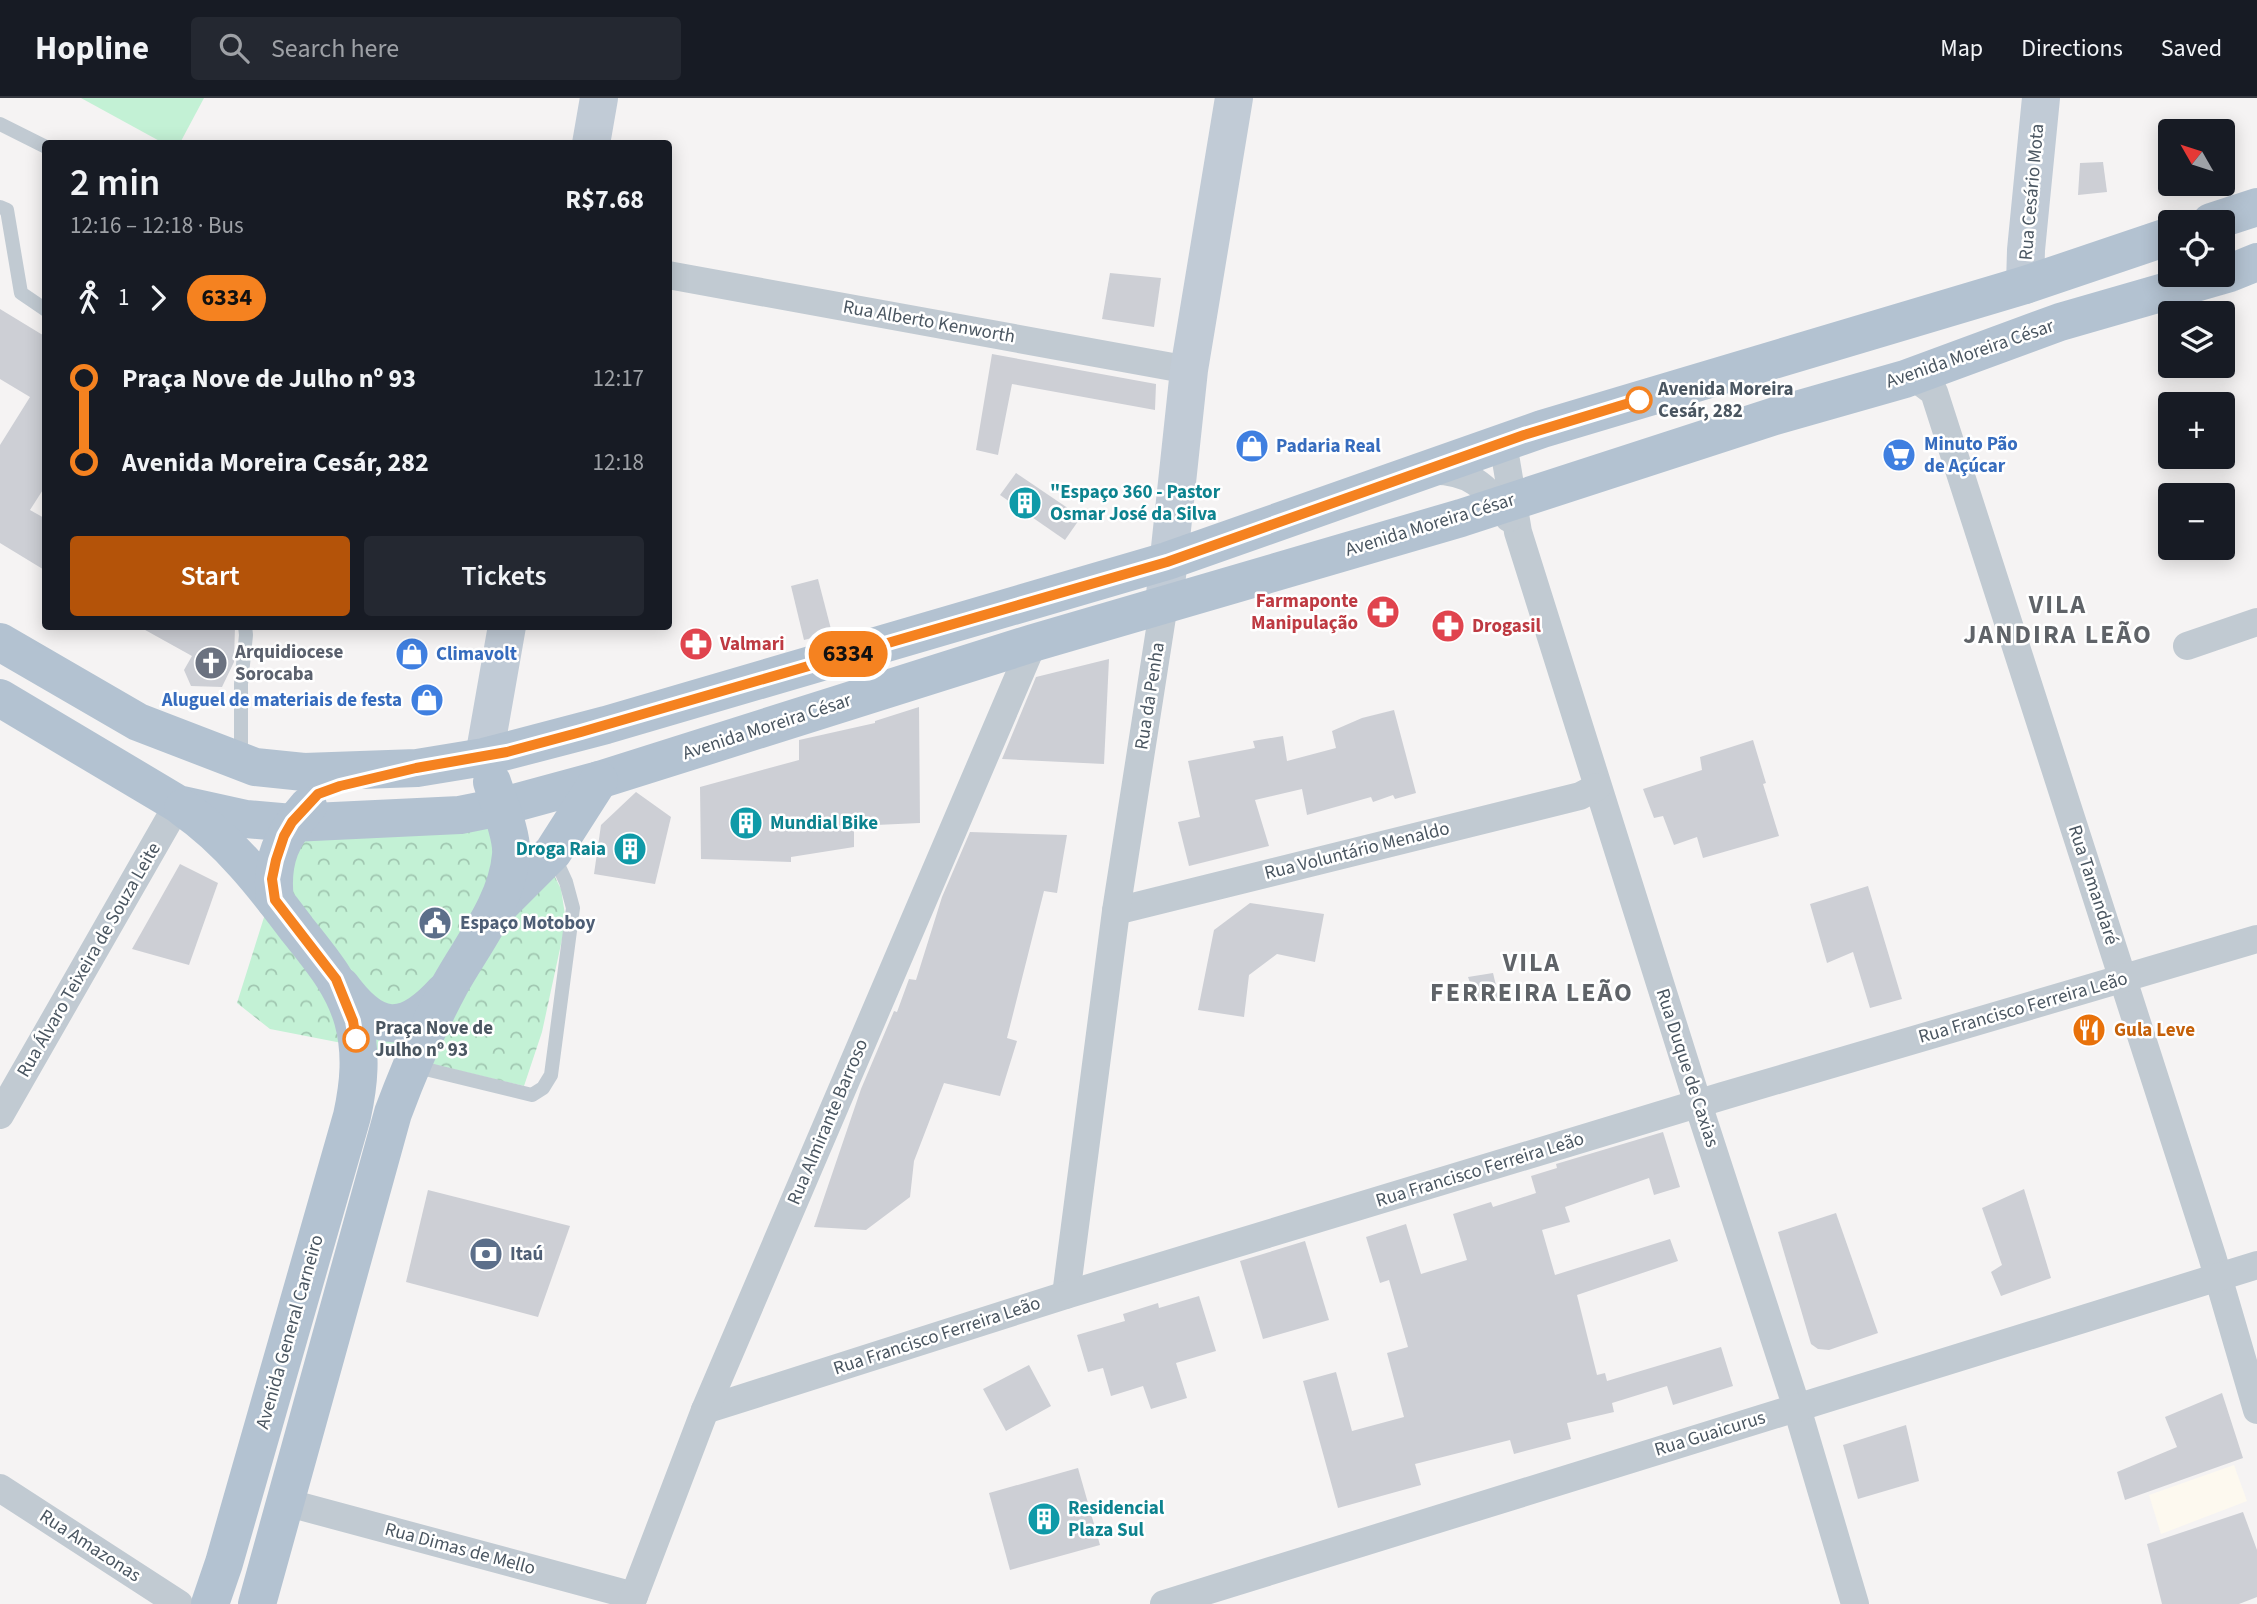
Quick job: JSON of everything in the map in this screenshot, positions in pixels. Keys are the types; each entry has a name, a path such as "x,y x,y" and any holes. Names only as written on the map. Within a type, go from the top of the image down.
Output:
{"main road":[{"path":"2235,214 2257,206"},
{"path":"275,900 272,879 284,836 292,822 318,794 340,786 416,768 484,757 606,725 1167,562 1542,429 2025,285 2158,240"},
{"name":"Avenida Moreira César","path":"177,804 246,819 292,822 460,815 500,807 600,780 1033,643 1461,517 1509,512 1775,416 1905,379 2060,322 2248,268"},
{"path":"1775,416 1866,368 1997,325 2018,315 2024,306 2025,285"},
{"path":"0,642 138,722 255,767 304,772 416,768"},
{"path":"0,698 203,822 235,852 362,1011 389,1025 414,1019 428,1010 449,987 493,912 506,878 511,853 484,757"},
{"path":"493,912 553,852 600,780"},
{"name":"Avenida General Carneiro","path":"210,1604 228,1550 352,1116 360,1072 359,1057 353,1021 336,979"},
{"name":"Avenida General Carneiro","path":"256,1600 384,1139 403,1085 449,987"}],"street":[{"path":"592,140 599,98"},
{"name":"Rua da Penha","path":"1066,1295 1116,911 1164,604 1189,370 1234,98"},
{"name":"Rua Cesário Mota","path":"2025,285 2041,98"},
{"name":"Rua Alberto Kenworth","path":"672,276 1189,370"},
{"name":"Rua Tamandaré","path":"1905,379 1918,380 1934,392 2123,978 2257,1410"},
{"name":"Rua Duque de Caxias","path":"1503,443 1508,467 1509,512 1797,1408 1855,1604"},
{"path":"1425,471 1448,470 1472,478 1509,512"},
{"path":"2187,646 2256,627"},
{"path":"484,757 506,630"},
{"name":"Rua Almirante Barroso","path":"633,1600 705,1410 1033,643"},
{"name":"Rua Voluntário Menaldo","path":"1116,911 1580,796 1597,787"},
{"name":"Rua Álvaro Teixeira de Souza Leite","path":"0,1115 177,804"},
{"name":"Rua Francisco Ferreira Leão","path":"705,1410 1066,1295 2257,939"},
{"name":"Rua Guaicurus","path":"1164,1604 2257,1265"},
{"name":"Rua Amazonas","path":"0,1488 179,1604"},
{"name":"Rua Dimas de Mello","path":"285,1502 633,1600"}],"lane":[{"path":"0,124 42,145"},
{"path":"0,207 7,210 22,293 42,307"},
{"path":"241,762 241,684 245,630"},
{"path":"412,1066 532,1095 543,1088 551,1075 573,908 566,882 553,852"}],"shaded area":[{"path":"2234,1465 2247,1501 2161,1534 2149,1495"}],"green space":[{"path":"81,98 204,98 182,140 158,140"},
{"path":"491,828 547,861 561,889 566,921 542,1032 524,1086 347,1044 270,1029 237,1003 289,838"}],"building":[{"path":"2103,162 2107,192 2078,195 2080,163"},
{"path":"1110,273 1161,278 1154,327 1102,319"},
{"path":"0,309 42,335 42,491 30,510 42,517 42,569 0,543 0,445 30,397 0,379"},
{"path":"992,354 1156,384 1155,410 1012,384 998,455 976,450"},
{"name":"\"Espaço 360 - Pastor Osmar José da Silva","path":"1016,473 1081,517 1065,540 1000,495"},
{"path":"818,579 832,633 804,640 791,586"},
{"name":"Arquidiocese Sorocaba","path":"145,630 235,630 234,662 222,687 191,686 184,670 192,656"},
{"path":"1109,659 1104,764 1002,759 1036,677"},
{"path":"919,707 920,823 854,826 854,847 791,857 791,862 701,859 700,787 799,760 799,740 875,723"},
{"path":"1394,710 1416,793 1395,799 1393,795 1373,802 1371,797 1307,815 1302,789 1255,800 1269,846 1189,866 1178,822 1200,817 1188,761 1255,748 1253,741 1283,736 1287,761 1336,748 1332,731 1362,718"},
{"path":"1753,740 1779,836 1703,858 1697,837 1674,845 1663,816 1654,818 1643,789 1702,770 1700,757"},
{"name":"Droga Raia","path":"636,792 671,817 655,884 594,874 601,825"},
{"path":"970,832 1067,835 1057,893 1044,891 1007,1038 1017,1041 1000,1096 944,1083 914,1161 910,1197 866,1230 814,1227 861,1089 894,1011 897,1012 909,979 916,980 942,897"},
{"path":"180,864 218,883 189,965 132,949"},
{"path":"1868,886 1902,999 1870,1008 1853,952 1827,963 1810,904"},
{"path":"1250,903 1324,914 1315,962 1277,954 1249,975 1244,1017 1198,1010 1214,930"},
{"path":"1493,973 1500,1002 1477,1002 1468,977"},
{"path":"1663,1132 1680,1187 1654,1195 1649,1178 1565,1207 1570,1222 1542,1230 1555,1275 1670,1239 1678,1261 1577,1295 1597,1375 1605,1373 1607,1381 1721,1347 1733,1386 1673,1405 1667,1386 1612,1403 1614,1412 1567,1423 1571,1439 1514,1454 1510,1440 1415,1464 1421,1485 1338,1508 1303,1381 1336,1372 1352,1431 1404,1417 1387,1353 1408,1347 1389,1280 1380,1283 1366,1237 1406,1224 1421,1274 1467,1260 1453,1214 1491,1202 1493,1207 1536,1193 1531,1176 1557,1168 1556,1164"},
{"path":"2024,1189 2051,1278 2001,1296 1991,1272 2002,1265 1982,1208"},
{"name":"Itaú","path":"428,1190 570,1226 538,1317 406,1282"},
{"path":"1836,1213 1878,1333 1829,1350 1818,1349 1811,1344 1778,1232"},
{"path":"1305,1241 1329,1320 1263,1339 1240,1261"},
{"path":"1199,1296 1216,1351 1176,1363 1187,1398 1151,1409 1143,1386 1111,1396 1103,1368 1088,1372 1077,1335 1125,1321 1123,1314 1158,1303 1159,1308"},
{"path":"1029,1365 1051,1406 1006,1431 983,1389"},
{"path":"2222,1393 2243,1458 2125,1500 2117,1472 2177,1447 2165,1417"},
{"path":"1906,1425 1919,1481 1858,1499 1843,1445"},
{"name":"Residencial Plaza Sul","path":"1078,1468 1100,1545 1010,1570 989,1493"},
{"path":"2243,1512 2257,1550 2257,1597 2239,1604 2162,1604 2147,1544"}],"bus line":[{"name":"6334","path":"356,1039 353,1021 336,979 275,900 272,879 284,836 292,822 318,794 369,778 484,757 581,732 1167,562 1524,435 1639,400"}],"place":[{"name":"Avenida Moreira Cesár, 282","path":"1639,400"},
{"name":"Padaria Real","path":"1252,446"},
{"name":"Minuto Pão de Açúcar","path":"1899,455"},
{"name":"\"Espaço 360 - Pastor Osmar José da Silva","path":"1025,503"},
{"name":"Farmaponte Manipulação","path":"1383,612"},
{"name":"Drogasil","path":"1448,626"},
{"name":"Valmari","path":"696,644"},
{"name":"Climavolt","path":"412,654"},
{"name":"Arquidiocese Sorocaba","path":"211,663"},
{"name":"Aluguel de materiais de festa","path":"427,700"},
{"name":"Mundial Bike","path":"746,823"},
{"name":"Droga Raia","path":"630,849"},
{"name":"Espaço Motoboy","path":"435,923"},
{"name":"Gula Leve","path":"2089,1030"},
{"name":"Praça Nove de Julho nº 93","path":"356,1039"},
{"name":"Itaú","path":"486,1254"},
{"name":"Residencial Plaza Sul","path":"1044,1519"}],"district":[{"name":"VILA JANDIRA LEÃO","path":"2058,619"},
{"name":"VILA FERREIRA LEÃO","path":"1532,977"}]}
